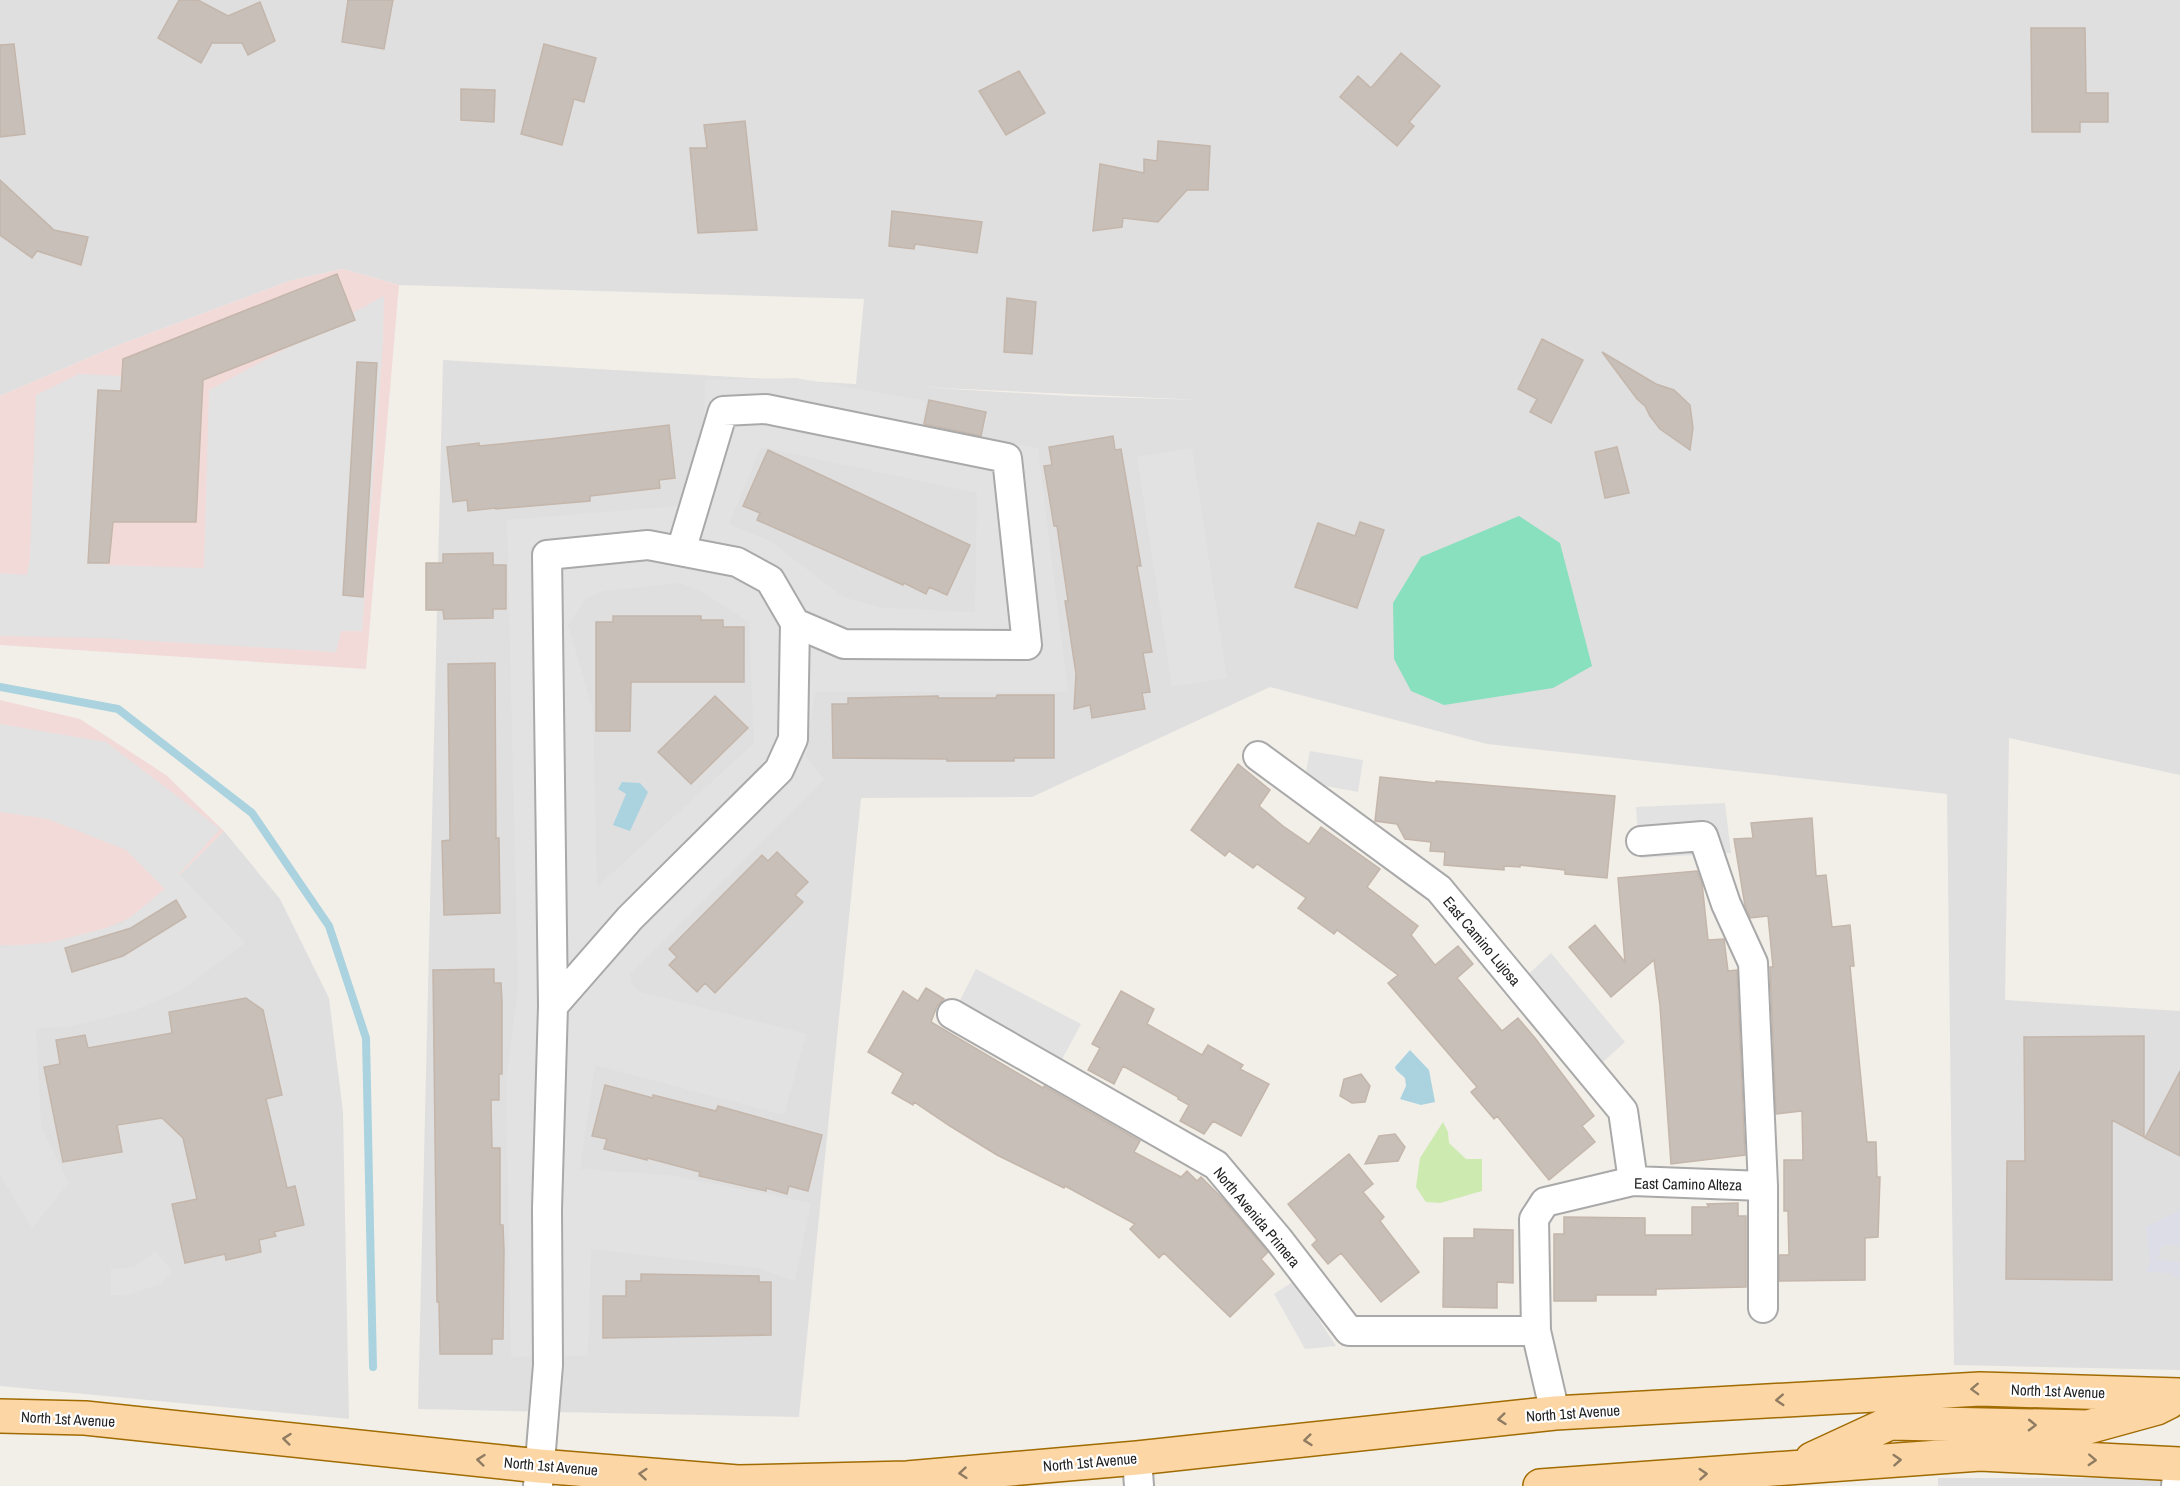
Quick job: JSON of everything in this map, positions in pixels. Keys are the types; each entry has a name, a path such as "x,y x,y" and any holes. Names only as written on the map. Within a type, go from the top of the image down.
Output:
{"main road":[{"name":"North 1st Avenue","path":"0,1416 85,1418 538,1476 738,1482 1138,1472 1555,1413 1980,1389 2180,1396"},
{"path":"1795,1468 1890,1423 2088,1426 2157,1408 2180,1396"},
{"path":"1540,1486 1980,1454 2178,1471"}],"street":[{"path":"681,551 723,411 766,409 1007,458 1027,645 844,644 795,623"},
{"path":"538,1476 548,1365 547,1209 553,1006 547,555 648,544 737,562 770,580 795,623 793,739 779,770 630,918 553,1006"},
{"name":"East Camino Lujosa","path":"1258,756 1439,889 1623,1110 1633,1181"},
{"name":"East Camino Alteza","path":"1641,840 1703,836 1726,904 1753,963 1763,1186 1763,1308"},
{"name":"North Avenida Primera","path":"952,1014 1216,1166 1279,1240 1349,1331 1536,1331"},
{"name":"East Camino Alteza","path":"1555,1413 1536,1331 1534,1219 1545,1202 1633,1181 1763,1186"}],"shaded area":[{"path":"0,0 2180,0 2180,775 2009,738 2005,1000 2180,1011 2180,1370 1954,1365 1947,794 1487,744 1270,687 1032,797 861,798 799,1417 418,1409 443,360 856,384 864,299 399,285 343,269 289,281 116,346 0,396","holes":["919,387 1201,400 1070,396"]},
{"path":"343,269 399,285 366,669 0,645 0,396 116,346 289,281"},
{"path":"384,296 383,341 362,631 341,631 336,652 101,638 0,636 0,573 27,575 30,557 36,395 79,374 122,376 109,562 105,565 204,568 209,390"},
{"path":"796,378 926,401 921,427 1038,448 1068,692 815,692 806,757 824,779 630,974 631,983 640,992 806,1034 784,1115 595,1065 580,1169 669,1175 811,1203 795,1281 758,1268 591,1249 588,1356 511,1357 506,1082 518,988 507,520 678,506 704,428 705,380","holes":["761,447 977,493 975,612 882,608 843,597 770,541 729,524","680,583 701,591 749,622 754,743 597,887 593,711 568,625 586,598 605,591"]},
{"path":"1192,448 1227,678 1172,687 1137,457"},
{"path":"0,700 80,719 166,775 224,831 141,913 81,939 45,946 0,945"},
{"path":"0,724 106,742 220,829 179,874 245,943 180,991 133,1011 67,1027 36,1028 41,1126 69,1183 32,1228 0,1175 0,947 52,942 122,924 165,889 126,850 48,819 0,812"},
{"path":"1310,751 1363,760 1358,792 1304,782"},
{"path":"1725,803 1731,853 1640,858 1636,807"},
{"path":"224,831 280,899 329,998 343,1112 349,1419 0,1386 0,945 45,946 141,913"},
{"path":"1551,953 1625,1042 1591,1073 1518,984"},
{"path":"976,969 1081,1024 1060,1063 956,1008"},
{"path":"2180,1210 2180,1245 2162,1245 2158,1259 2180,1262 2180,1277 2177,1279 2171,1273 2146,1272 2150,1260 2146,1227"},
{"path":"155,1251 173,1272 161,1284 127,1295 111,1295 111,1268 134,1266"},
{"path":"1294,1281 1336,1346 1305,1349 1274,1294"},
{"path":"1938,1478 2180,1478 2180,1486 1938,1486"}],"green space":[{"path":"1519,516 1560,543 1592,666 1553,688 1444,705 1411,691 1394,659 1393,603 1421,557"},
{"path":"1443,1122 1448,1132 1449,1143 1466,1159 1482,1159 1482,1191 1440,1203 1426,1202 1416,1187 1420,1158"}],"water":[{"path":"622,782 640,783 648,792 630,831 613,825 626,794 618,789"},
{"path":"1410,1050 1429,1070 1435,1102 1421,1105 1400,1099 1406,1086 1405,1078 1395,1067"}],"building":[{"path":"179,0 198,0 228,16 260,2 275,41 248,55 242,43 212,43 201,63 158,38"},
{"path":"348,0 393,0 384,49 342,42"},
{"path":"2031,28 2085,28 2086,93 2108,93 2108,122 2080,122 2080,132 2032,132"},
{"path":"14,44 25,134 0,137 0,45"},
{"path":"544,44 596,58 584,102 574,99 562,145 521,134"},
{"path":"1401,53 1440,86 1409,122 1414,126 1397,146 1340,97 1358,76 1371,88"},
{"path":"1019,71 1045,113 1006,135 979,91"},
{"path":"461,89 495,90 494,122 461,120"},
{"path":"745,121 757,230 698,233 690,148 707,148 704,125"},
{"path":"1158,141 1210,146 1208,190 1187,190 1158,222 1123,218 1122,227 1093,231 1100,164 1144,173 1144,159 1157,161"},
{"path":"0,180 54,230 88,237 81,265 37,251 32,258 0,235"},
{"path":"892,211 982,222 977,253 915,244 914,249 889,246"},
{"path":"337,274 355,320 203,380 196,522 113,522 109,563 88,563 98,390 121,391 123,359"},
{"path":"1007,298 1036,302 1032,354 1004,352"},
{"path":"1542,339 1583,360 1551,423 1530,412 1537,399 1518,389"},
{"path":"1602,352 1656,384 1674,390 1690,405 1693,428 1690,450 1660,429 1645,406 1637,399"},
{"path":"357,362 377,363 363,597 343,595"},
{"path":"929,400 986,412 981,436 924,424"},
{"path":"669,425 675,478 659,480 660,488 590,496 590,501 468,511 467,500 453,502 447,447 479,443 479,446"},
{"path":"1113,436 1115,450 1121,449 1141,566 1137,566 1152,652 1143,653 1150,692 1142,693 1145,709 1092,718 1090,705 1074,709 1076,674 1065,601 1068,601 1057,526 1054,526 1044,466 1052,465 1049,447"},
{"path":"1617,447 1629,493 1605,498 1595,452"},
{"path":"768,450 970,545 947,595 929,587 926,594 904,583 903,585 757,520 760,513 743,506"},
{"path":"1360,522 1384,530 1357,608 1295,587 1318,523 1355,536"},
{"path":"493,553 493,565 506,565 506,609 493,609 493,618 444,619 443,610 426,610 426,563 443,563 443,554"},
{"path":"613,616 701,616 701,620 723,620 723,627 744,627 744,682 631,682 630,731 596,731 596,622 613,622"},
{"path":"495,663 496,838 499,838 500,913 444,915 442,841 450,840 448,664"},
{"path":"997,695 1054,695 1054,758 1014,758 1014,761 947,761 947,759 833,758 832,704 848,704 848,698 938,696 938,698 996,698"},
{"path":"715,696 748,728 691,784 658,752"},
{"path":"1238,764 1270,790 1259,806 1283,826 1309,844 1321,827 1380,869 1367,887 1418,926 1411,935 1435,965 1458,946 1473,964 1457,978 1502,1031 1518,1018 1535,1038 1594,1116 1582,1126 1595,1142 1549,1180 1497,1116 1494,1119 1471,1092 1477,1087 1388,983 1398,975 1337,930 1334,934 1298,908 1306,898 1257,864 1253,868 1229,851 1225,856 1191,830"},
{"path":"1380,777 1615,796 1607,878 1565,874 1565,870 1520,865 1520,867 1504,866 1504,870 1444,865 1445,852 1430,851 1431,842 1405,839 1397,824 1375,821"},
{"path":"1812,818 1816,876 1826,875 1832,927 1850,925 1854,966 1850,966 1867,1142 1876,1142 1877,1177 1880,1177 1878,1237 1865,1238 1865,1280 1779,1281 1779,1255 1789,1255 1788,1211 1784,1211 1784,1160 1803,1160 1802,1111 1776,1114 1770,967 1773,967 1768,916 1750,918 1745,906 1734,839 1753,838 1751,823"},
{"path":"777,852 808,882 795,895 803,902 715,993 705,983 697,992 669,965 677,957 669,949 762,855 768,861"},
{"path":"1697,871 1702,883 1708,940 1724,939 1728,971 1737,970 1745,1155 1671,1164 1660,1006 1654,960 1611,997 1569,947 1595,925 1625,962 1618,878"},
{"path":"176,900 186,917 123,956 72,972 65,948 131,928"},
{"path":"494,969 494,983 501,983 502,1000 502,1074 499,1074 499,1100 491,1100 492,1148 500,1148 500,1225 503,1225 504,1250 503,1339 492,1339 492,1354 440,1354 439,1302 437,1302 433,970"},
{"path":"926,988 944,999 937,1006 931,1022 1043,1088 1044,1086 1140,1141 1134,1152 1181,1177 1187,1171 1197,1181 1201,1177 1268,1252 1261,1259 1274,1274 1230,1317 1164,1253 1159,1258 1130,1229 1135,1224 1065,1186 1064,1188 997,1155 914,1102 913,1105 892,1093 903,1073 868,1052 903,991 918,1001"},
{"path":"1121,991 1154,1009 1147,1024 1202,1055 1208,1045 1243,1065 1240,1069 1269,1084 1241,1136 1213,1121 1204,1134 1180,1121 1189,1105 1123,1066 1114,1084 1088,1070 1100,1048 1092,1044"},
{"path":"246,998 263,1010 282,1095 266,1099 287,1188 295,1186 304,1225 274,1232 276,1236 259,1240 261,1252 226,1260 225,1254 185,1263 172,1204 197,1199 183,1138 162,1118 117,1125 122,1152 63,1162 44,1067 60,1064 56,1040 85,1035 88,1048 172,1033 169,1012"},
{"path":"2144,1036 2144,1137 2112,1120 2112,1280 2006,1279 2007,1161 2025,1161 2024,1037"},
{"path":"2180,1071 2180,1156 2145,1138"},
{"path":"1361,1074 1370,1086 1365,1102 1352,1103 1340,1096 1344,1079"},
{"path":"605,1085 716,1111 718,1106 822,1135 808,1191 789,1186 787,1194 766,1188 766,1191 699,1176 700,1172 604,1149 607,1139 592,1136"},
{"path":"1395,1134 1405,1147 1398,1161 1365,1164 1379,1136"},
{"path":"1349,1154 1373,1184 1363,1192 1384,1217 1380,1221 1419,1272 1381,1302 1341,1253 1328,1264 1312,1245 1317,1240 1288,1204"},
{"path":"1738,1203 1738,1216 1746,1216 1746,1287 1656,1289 1656,1295 1596,1295 1596,1301 1554,1301 1554,1234 1564,1234 1564,1217 1645,1218 1645,1235 1692,1235 1692,1207"},
{"path":"1474,1229 1513,1230 1513,1283 1497,1282 1497,1308 1443,1307 1444,1238 1474,1238"},
{"path":"641,1274 759,1276 759,1282 771,1282 771,1335 603,1338 603,1296 626,1296 626,1281 641,1281"}],"waterway":[{"path":"0,687 118,709 252,813 329,926 366,1038 373,1367"}]}
